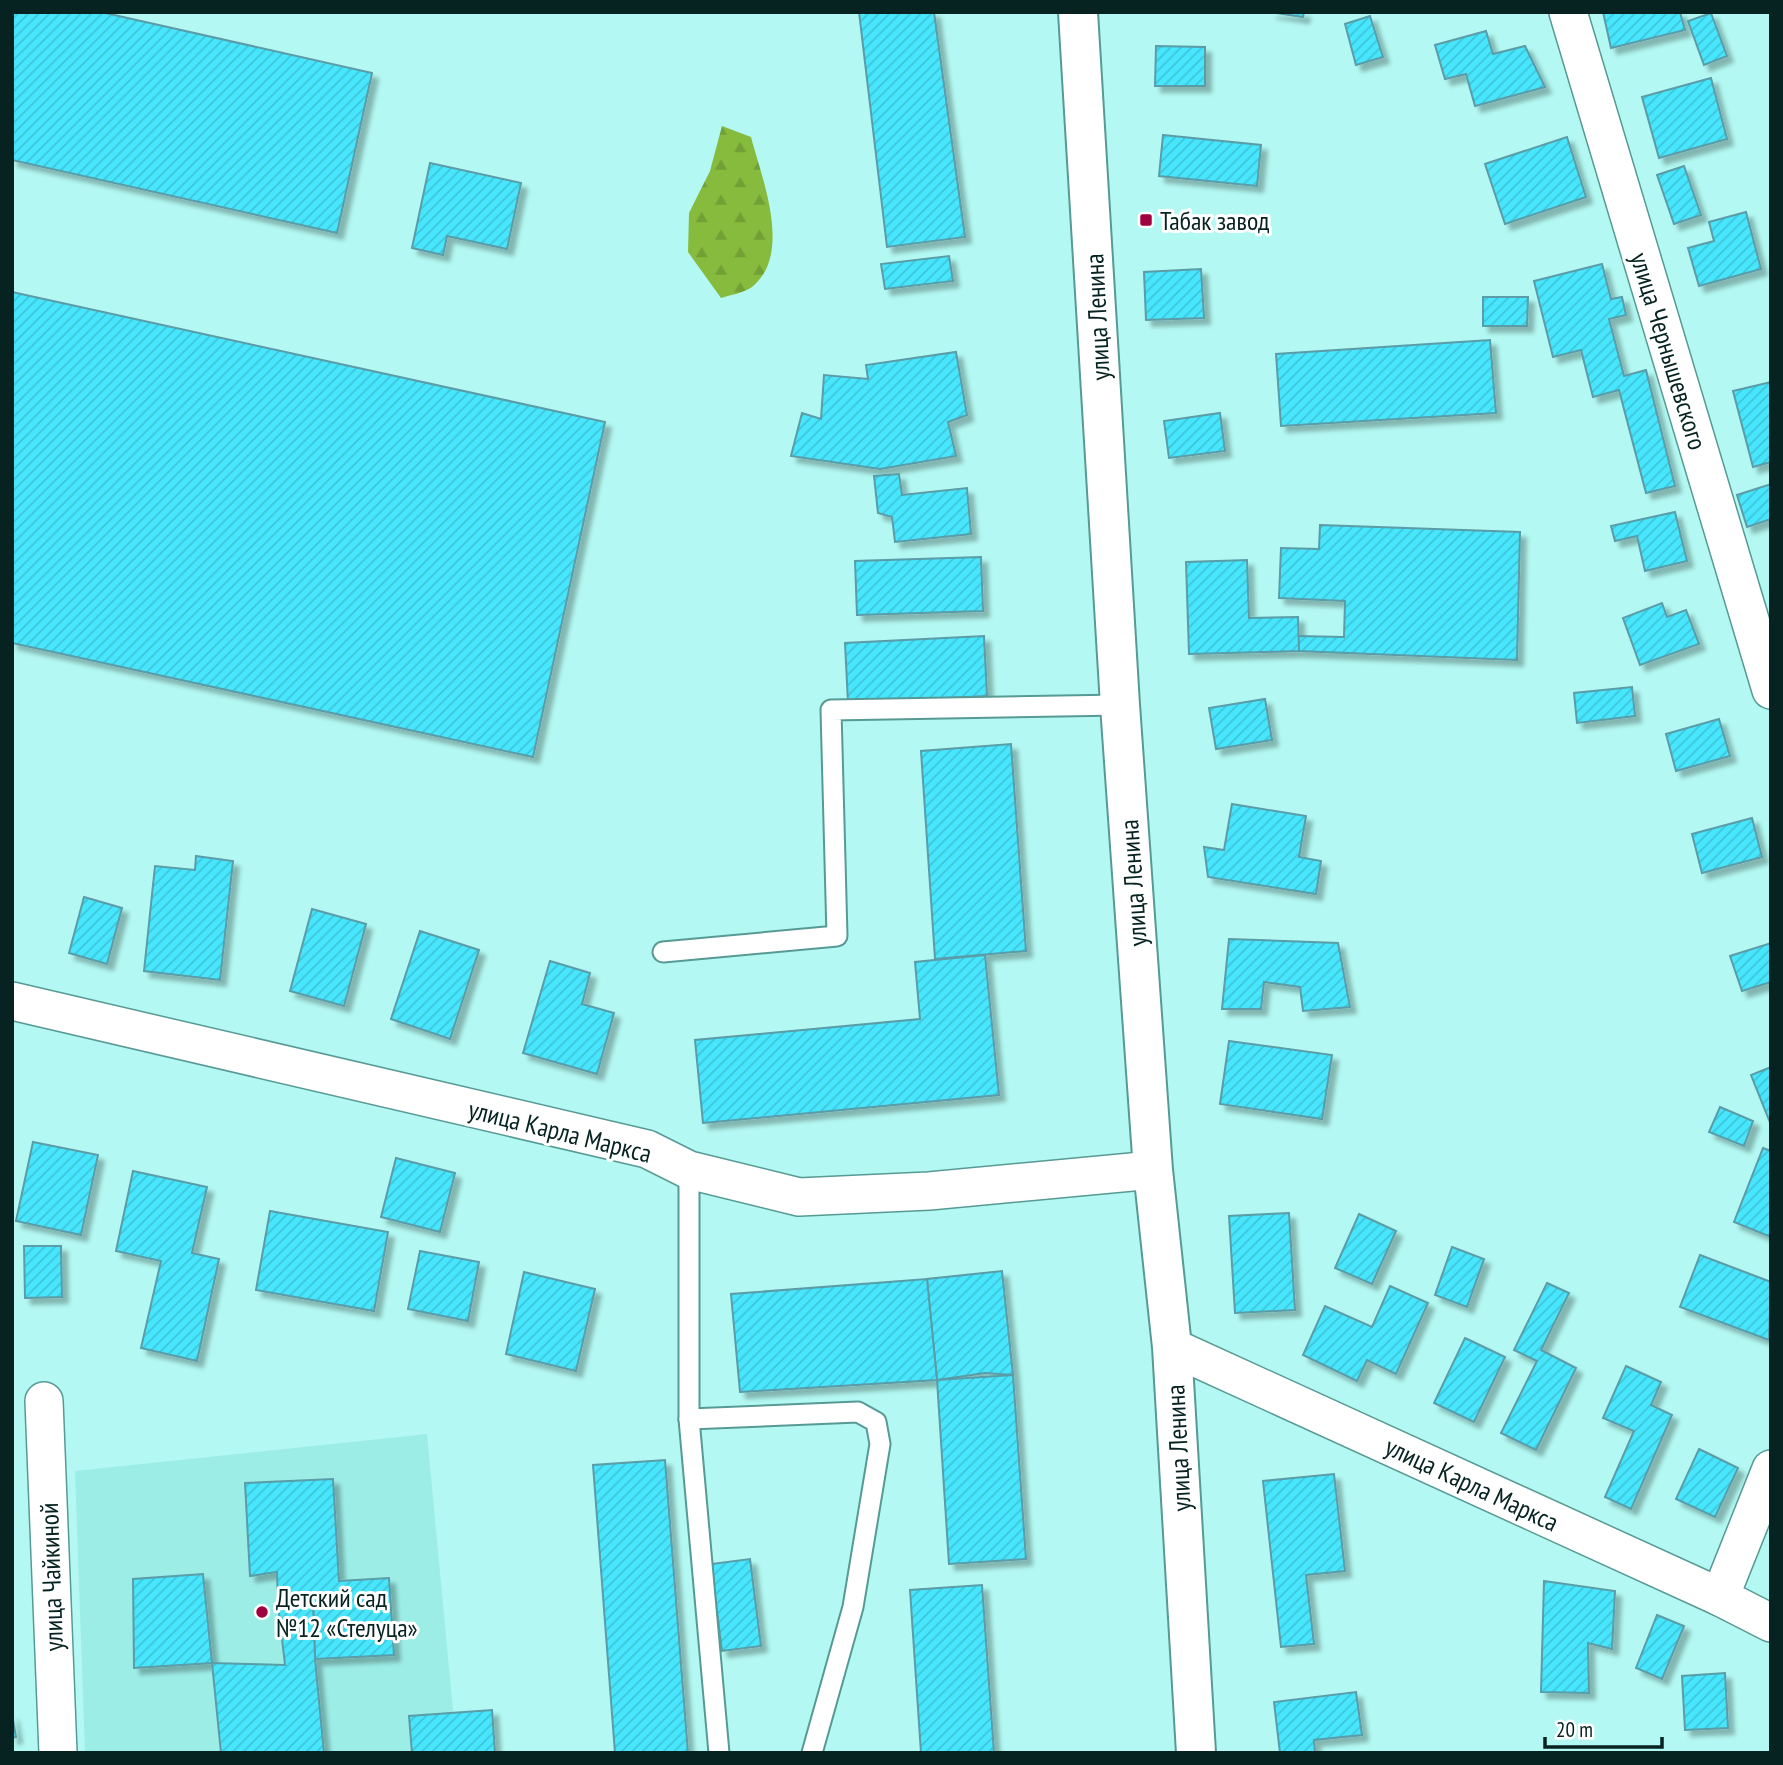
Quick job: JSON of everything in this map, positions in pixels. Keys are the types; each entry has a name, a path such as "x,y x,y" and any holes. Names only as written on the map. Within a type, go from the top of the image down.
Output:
{"street":[{"name":"улица Ленина","path":"1078,12 1121,705 1153,1170 1172,1347 1196,1753"},
{"name":"улица Чернышевского","path":"1568,12 1771,690"},
{"name":"улица Карла Маркса","path":"12,1001 647,1149 689,1170 799,1197 929,1191 1153,1170"},
{"name":"улица Карла Маркса","path":"1172,1347 1720,1597 1771,1623"},
{"name":"улица Чайкиной","path":"44,1401 58,1753"},
{"path":"1720,1597 1771,1469"}],"lane":[{"path":"663,952 837,936 831,710 1121,705"},
{"path":"689,1170 689,1419 719,1753"},
{"path":"689,1419 858,1412 876,1422 880,1444 853,1607 812,1753"}],"shaded area":[{"name":"Детский сад №12 «Стелуца»","path":"427,1434 457,1753 85,1753 75,1471"}],"green space":[{"path":"722,126 751,137 767,194 773,236 771,256 764,273 749,289 721,298 688,252 689,213 710,171"}],"building":[{"path":"12,12 101,12 372,73 337,233 12,160"},
{"path":"859,12 934,12 965,237 887,247"},
{"path":"1270,12 1304,12 1303,17"},
{"path":"1603,12 1680,12 1685,30 1611,48"},
{"path":"1711,13 1727,56 1704,65 1688,21"},
{"path":"1370,16 1383,57 1356,65 1345,24"},
{"path":"1486,31 1493,54 1525,46 1545,87 1475,106 1466,74 1445,79 1435,45"},
{"path":"1156,46 1205,47 1205,86 1155,86"},
{"path":"1711,78 1727,139 1659,158 1642,97"},
{"path":"1163,135 1261,145 1257,186 1159,176"},
{"path":"1567,137 1586,197 1505,224 1485,164"},
{"path":"430,163 521,183 507,249 447,236 443,255 412,248"},
{"path":"1684,166 1701,215 1674,224 1657,175"},
{"path":"1746,212 1761,269 1699,286 1688,248 1714,241 1709,222"},
{"path":"949,256 953,281 885,289 881,264"},
{"path":"1602,264 1611,299 1622,297 1626,315 1609,319 1624,376 1646,370 1675,486 1646,493 1619,390 1593,397 1581,350 1553,357 1534,281"},
{"path":"1201,269 1204,318 1146,320 1144,272"},
{"path":"12,292 605,422 533,757 12,643"},
{"path":"1483,297 1528,297 1527,326 1483,326"},
{"path":"1490,340 1496,413 1281,426 1276,354"},
{"path":"956,352 967,415 948,422 956,456 880,469 791,456 802,413 821,419 824,375 868,379 866,365"},
{"path":"1771,382 1771,462 1753,467 1733,391"},
{"path":"1220,413 1225,451 1169,458 1164,421"},
{"path":"899,474 902,495 967,488 971,534 895,542 892,517 878,513 874,476"},
{"path":"1771,484 1771,519 1747,527 1737,495"},
{"path":"1675,512 1687,561 1645,571 1637,536 1615,541 1611,526"},
{"path":"1320,525 1520,532 1517,660 1299,651 1298,636 1344,637 1345,601 1279,598 1281,548 1319,549"},
{"path":"981,557 983,611 857,615 855,561"},
{"path":"1247,560 1249,618 1298,617 1299,651 1189,654 1186,562"},
{"path":"1662,603 1667,617 1686,610 1699,644 1640,665 1623,618"},
{"path":"984,636 987,696 848,703 845,643"},
{"path":"1632,687 1635,716 1577,723 1574,693"},
{"path":"1265,699 1272,740 1216,749 1209,708"},
{"path":"1719,719 1730,756 1676,771 1666,734"},
{"path":"1011,744 1026,951 935,959 921,751"},
{"path":"1232,804 1306,816 1299,857 1321,861 1316,894 1208,877 1204,847 1224,850"},
{"path":"1752,818 1762,857 1702,873 1692,834"},
{"path":"196,856 233,861 220,980 144,971 155,866 195,870"},
{"path":"84,897 122,908 107,964 69,953"},
{"path":"312,909 366,924 344,1006 290,991"},
{"path":"420,931 479,950 450,1039 391,1019"},
{"path":"1229,939 1338,943 1350,1007 1303,1011 1300,987 1264,982 1261,1009 1222,1009"},
{"path":"1771,943 1771,982 1742,991 1730,956"},
{"path":"985,955 999,1095 703,1123 695,1040 920,1019 915,962"},
{"path":"550,961 590,973 582,1004 614,1013 597,1074 523,1053"},
{"path":"1229,1041 1332,1055 1322,1119 1220,1104"},
{"path":"1771,1067 1771,1125 1751,1075"},
{"path":"1720,1107 1753,1121 1744,1146 1709,1132"},
{"path":"33,1142 98,1155 81,1235 16,1221"},
{"path":"1763,1148 1771,1151 1771,1237 1734,1222"},
{"path":"396,1158 455,1173 440,1232 381,1217"},
{"path":"133,1171 207,1187 192,1253 219,1259 197,1361 141,1348 161,1261 116,1251"},
{"path":"270,1211 388,1232 374,1311 256,1290"},
{"path":"1289,1213 1295,1310 1235,1313 1229,1216"},
{"path":"1359,1214 1396,1231 1372,1284 1335,1268"},
{"path":"24,1246 61,1246 62,1297 25,1298"},
{"path":"1452,1247 1484,1259 1467,1307 1435,1295"},
{"path":"420,1251 479,1262 468,1321 408,1309"},
{"path":"1700,1255 1771,1282 1769,1340 1680,1307"},
{"path":"1002,1271 1013,1375 985,1373 937,1380 927,1279"},
{"path":"524,1272 595,1289 576,1371 506,1354"},
{"path":"927,1279 937,1380 740,1392 731,1294"},
{"path":"1547,1283 1569,1293 1541,1350 1576,1368 1536,1450 1501,1433 1537,1361 1514,1350"},
{"path":"1390,1286 1428,1303 1396,1374 1367,1360 1357,1381 1303,1355 1325,1306 1372,1327"},
{"path":"1465,1338 1505,1357 1474,1422 1434,1403"},
{"path":"1626,1366 1661,1382 1651,1405 1672,1415 1631,1509 1605,1497 1634,1431 1603,1418"},
{"path":"1013,1375 1026,1559 949,1564 937,1380"},
{"path":"1699,1449 1738,1468 1715,1517 1676,1499"},
{"path":"665,1460 688,1753 615,1753 593,1465"},
{"path":"1334,1474 1345,1571 1306,1575 1314,1644 1281,1647 1263,1481"},
{"path":"333,1479 339,1581 389,1578 394,1655 315,1659 313,1603 278,1604 277,1572 250,1576 245,1483"},
{"path":"750,1559 761,1646 722,1651 711,1564"},
{"path":"203,1574 212,1663 134,1668 133,1579"},
{"path":"1544,1581 1615,1591 1612,1649 1588,1643 1589,1693 1541,1692"},
{"path":"982,1585 994,1753 921,1753 910,1590"},
{"path":"313,1603 315,1659 324,1753 221,1753 212,1663 285,1665 278,1604"},
{"path":"1657,1615 1684,1626 1662,1679 1636,1668"},
{"path":"1725,1673 1728,1728 1685,1730 1682,1676"},
{"path":"1356,1692 1362,1735 1314,1740 1315,1753 1280,1753 1274,1702"},
{"path":"492,1710 495,1753 412,1753 409,1716"},
{"path":"12,1714 16,1737 12,1738"}],"place":[{"name":"Табак завод","path":"1146,220"},
{"name":"Детский сад №12 «Стелуца»","path":"262,1612"}]}
